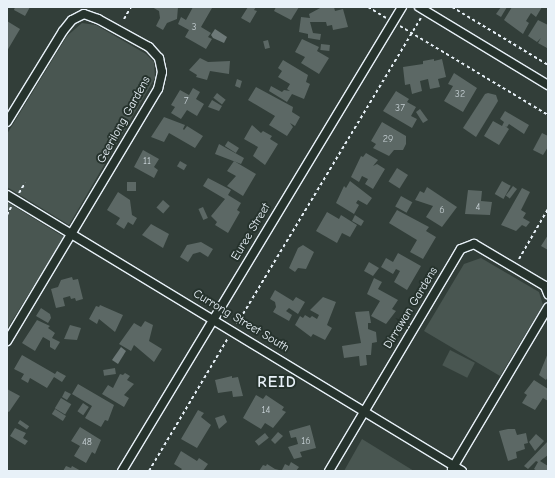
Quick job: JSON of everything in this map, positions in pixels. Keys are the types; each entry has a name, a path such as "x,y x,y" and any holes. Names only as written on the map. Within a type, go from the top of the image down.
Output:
{"street":[{"name":"Euree Street","path":"122,471 402,7"},
{"path":"422,9 548,85"},
{"name":"Geerilong Gardens","path":"7,122 63,30 72,20 84,14 98,19 149,47 159,58 162,72 158,89 7,341"},
{"name":"Currong Street South","path":"7,195 365,411 452,469 462,471"},
{"name":"Dirrawan Gardens","path":"328,471 461,249 474,244 545,286 548,294"},
{"path":"452,469 548,306"}],"path":[{"path":"124,19 131,7"},
{"path":"368,7 548,115"},
{"path":"452,7 548,65"},
{"path":"149,471 412,33 422,9"},
{"path":"519,259 548,209"}],"shaded area":[{"path":"82,23 96,25 146,54 154,62 155,78 69,225 7,187 7,134 67,36"},
{"path":"215,29 227,37 224,43 213,38 211,35"},
{"path":"7,202 64,237 7,329"},
{"path":"481,258 539,292 543,305 500,376 424,331 464,264"},
{"path":"121,347 126,351 118,364 112,360"},
{"path":"450,350 475,363 467,378 442,365"},
{"path":"362,439 414,471 344,471"}],"building":[{"path":"15,7 30,7 25,16 14,10"},
{"path":"152,7 178,7 177,19 167,23 163,30 156,26 160,18 159,11"},
{"path":"193,7 212,8 201,27 211,33 208,37 212,39 206,49 185,37 189,30 178,24 181,17 186,20"},
{"path":"248,7 256,7 254,10 257,11 250,23 241,18"},
{"path":"276,7 299,7 291,20 274,11"},
{"path":"322,7 334,7 335,11 343,9 348,27 333,30 332,25 327,26 326,22 310,22 313,33 321,34 320,40 308,38 308,34 299,32 301,17 310,18 309,14"},
{"path":"501,7 507,7 501,17 496,14"},
{"path":"512,7 542,7 536,17 531,13 526,21 529,23 523,34 504,20"},
{"path":"538,20 548,25 547,48 538,43 541,38 537,42 528,36"},
{"path":"7,21 20,29 7,51"},
{"path":"302,39 319,47 317,51 329,58 319,74 301,63 305,57 295,52"},
{"path":"268,40 270,48 265,49 263,41"},
{"path":"321,44 330,45 329,51 320,50"},
{"path":"200,58 208,62 230,61 229,74 210,71 207,80 196,77 197,75 189,70"},
{"path":"434,59 434,61 442,59 446,77 438,79 440,87 430,89 428,79 420,81 422,91 412,94 410,84 405,85 403,67 423,64 423,61"},
{"path":"283,60 308,75 306,82 310,84 304,99 292,94 287,102 269,91 271,86 282,92 284,90 290,91 287,89 290,84 278,77 282,71 278,68"},
{"path":"454,73 477,88 463,112 444,101 453,86 448,84"},
{"path":"237,79 242,81 240,88 235,86"},
{"path":"256,87 293,107 292,112 300,117 295,126 290,123 293,127 287,136 269,125 275,116 248,100"},
{"path":"193,88 200,92 196,99 204,104 197,116 187,110 181,119 171,113 175,107 171,105 180,90 189,95"},
{"path":"396,91 409,99 407,102 416,107 411,116 417,119 412,128 383,111"},
{"path":"217,93 226,100 222,105 213,98"},
{"path":"488,93 496,95 498,101 476,137 463,128 485,94"},
{"path":"212,100 222,106 219,111 208,107"},
{"path":"420,109 428,120 423,123 416,112"},
{"path":"505,111 529,125 524,134 509,124 507,127 505,126 509,129 499,145 484,136 493,121 502,126 504,122 500,119"},
{"path":"164,117 185,125 184,130 187,126 203,136 195,148 169,133 164,142 151,137"},
{"path":"382,122 406,136 406,144 403,150 394,150 389,156 373,148 376,144 371,141"},
{"path":"252,125 261,133 263,131 272,136 270,139 278,144 265,165 253,156 258,147 244,139"},
{"path":"542,133 548,136 548,147 543,155 533,150"},
{"path":"228,141 239,148 236,153 225,146"},
{"path":"219,144 244,158 241,164 215,154"},
{"path":"143,150 159,159 154,167 158,170 154,178 134,167"},
{"path":"366,153 378,160 373,166 377,164 385,169 373,189 365,184 368,179 362,176 359,182 351,177 361,156 363,157"},
{"path":"180,161 187,165 184,170 177,166"},
{"path":"234,161 256,174 243,196 227,186 236,176 227,171"},
{"path":"397,168 408,175 400,188 389,182"},
{"path":"208,178 231,190 228,195 241,203 237,210 240,212 228,233 215,225 217,222 211,216 225,199 203,186"},
{"path":"350,181 372,198 367,205 358,200 356,203 359,205 354,214 336,203 344,186 346,188"},
{"path":"502,181 511,186 503,199 495,194"},
{"path":"127,182 136,182 136,191 127,191"},
{"path":"513,186 517,189 510,199 506,196"},
{"path":"427,187 457,207 442,227 426,217 433,206 415,200 420,191 424,193"},
{"path":"522,188 530,192 521,210 526,213 523,218 530,222 526,227 522,225 516,231 501,225"},
{"path":"468,190 482,191 481,201 492,202 490,215 465,214"},
{"path":"118,192 130,200 132,215 137,218 133,225 128,222 124,229 116,224 120,218 107,210"},
{"path":"401,196 412,202 407,213 395,206"},
{"path":"163,200 170,206 163,213 156,208"},
{"path":"203,207 208,218 203,220 198,209"},
{"path":"397,210 429,227 426,231 436,237 423,259 410,252 417,240 389,223"},
{"path":"327,212 339,219 341,215 357,225 350,237 342,233 337,243 316,231"},
{"path":"355,215 364,221 361,226 352,221"},
{"path":"151,224 169,234 163,248 142,235"},
{"path":"548,235 548,250 541,246"},
{"path":"201,242 213,249 208,257 200,252 193,254 188,262 180,257 187,245"},
{"path":"303,245 314,252 306,269 298,268 295,272 289,268 298,248"},
{"path":"398,253 421,266 407,290 394,282 400,271 396,269 393,274 381,267 386,258 393,262"},
{"path":"369,262 379,268 373,276 364,271"},
{"path":"72,277 73,280 78,279 83,299 76,301 75,298 71,299 70,296 63,298 65,306 56,308 51,289 58,287 61,280"},
{"path":"374,278 382,282 378,289 398,300 392,309 396,311 386,324 371,316 380,301 367,294"},
{"path":"275,290 293,301 296,297 305,302 298,314 289,308 286,311 292,315 289,321 273,312 276,307 275,302 270,299"},
{"path":"323,297 336,302 327,325 332,328 325,340 313,334 311,337 295,325 300,316 303,318 305,315 310,318 312,316 317,319 319,315 310,310"},
{"path":"100,305 123,315 115,332 99,319 97,324 89,319 96,306 99,307"},
{"path":"41,308 50,314 51,318 48,323 36,316"},
{"path":"369,311 371,323 368,323 368,329 376,332 377,342 372,343 371,355 366,355 367,365 360,366 359,356 344,358 342,346 361,343 355,312"},
{"path":"37,320 50,326 48,328 55,333 52,338 60,342 55,350 50,347 50,341 43,337 35,351 22,343"},
{"path":"145,321 153,325 149,341 162,349 154,362 134,345 131,351 119,344 134,323 141,327"},
{"path":"70,325 81,328 77,340 64,339"},
{"path":"548,353 548,377 546,380 539,375"},
{"path":"22,355 55,374 57,371 66,376 62,382 54,377 47,388 30,378 28,383 21,379 24,374 14,369"},
{"path":"115,368 116,374 104,376 103,370"},
{"path":"125,373 130,376 127,380 134,384 124,395 129,398 124,407 102,394 108,385 113,388 120,374 123,375"},
{"path":"232,376 232,378 238,377 243,396 233,397 232,391 218,393 215,380"},
{"path":"534,380 548,389 548,401 543,398 535,410 522,403 527,395 524,393"},
{"path":"78,384 114,405 108,421 105,420 101,427 85,418 92,406 72,394"},
{"path":"7,389 20,396 9,412 7,411"},
{"path":"65,391 71,394 67,400 62,397"},
{"path":"256,395 263,399 266,395 284,407 282,410 286,412 273,428 265,423 261,429 243,418"},
{"path":"61,398 71,404 65,414 55,408"},
{"path":"83,403 89,407 83,415 77,411"},
{"path":"55,409 66,416 63,421 52,414"},
{"path":"198,410 204,413 201,417 211,425 197,448 181,439"},
{"path":"224,415 227,422 219,429 215,418"},
{"path":"20,420 29,426 27,429 18,423"},
{"path":"310,425 316,448 300,452 302,457 294,459 288,447 298,444 296,437 291,438 289,431"},
{"path":"80,427 101,440 95,454 92,452 86,463 74,456 80,446 71,441"},
{"path":"15,428 26,433 23,438 28,441 25,445 10,436"},
{"path":"515,429 517,435 526,433 528,443 524,444 525,449 516,452 517,458 508,461 499,431"},
{"path":"278,432 283,436 275,444 271,440"},
{"path":"265,433 269,438 259,446 255,441"},
{"path":"536,434 544,441 535,451 529,442"},
{"path":"548,441 548,455 540,461 548,466 548,471 537,471 534,469 538,462 536,461 528,469 524,466"},
{"path":"181,451 197,461 199,458 208,464 203,471 180,471 182,469 174,464"},
{"path":"291,462 299,467 296,471 282,470 285,464 289,466"},
{"path":"267,464 275,469 283,471 259,471 263,465 266,466"},
{"path":"66,466 71,468 72,466 81,471 63,471"}],"district":[{"name":"REID","path":"277,382"}]}
